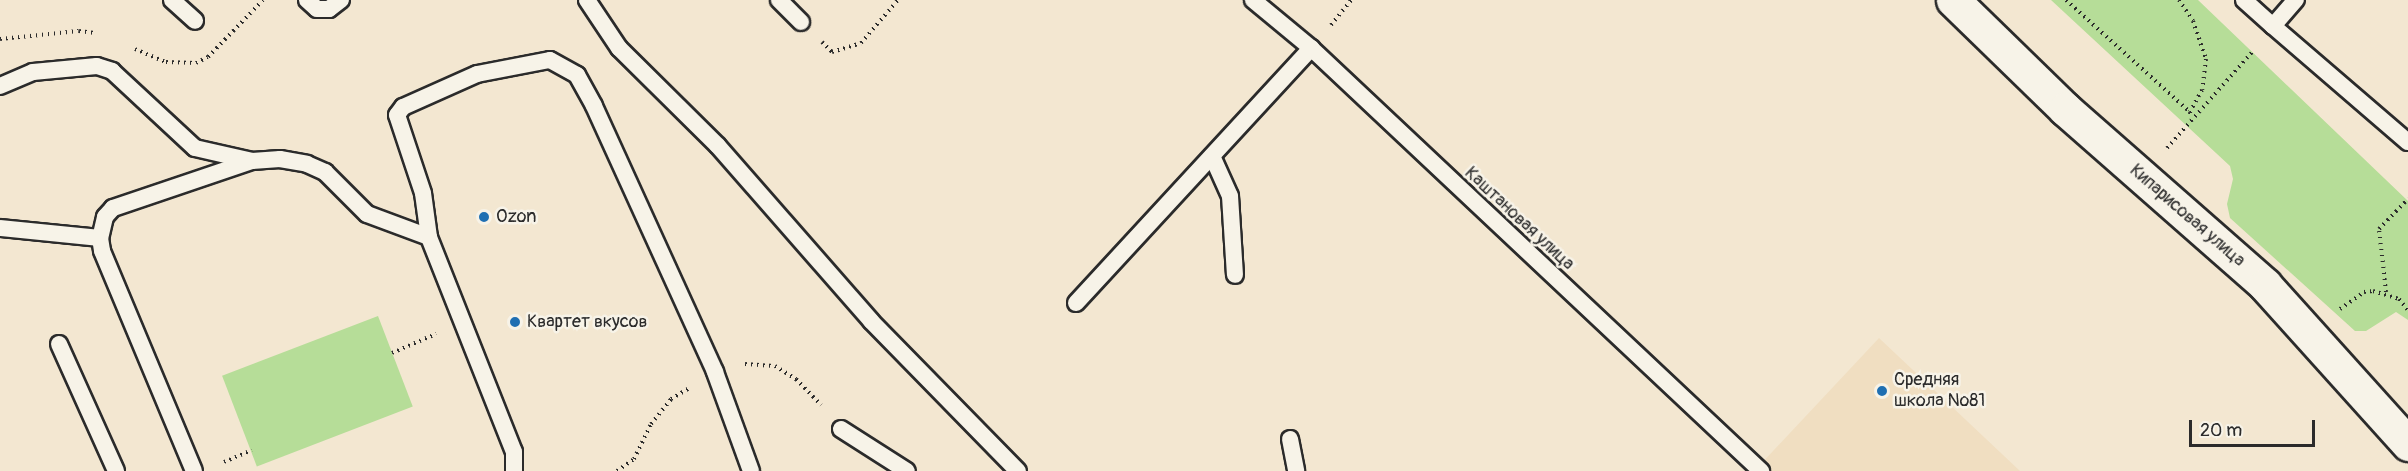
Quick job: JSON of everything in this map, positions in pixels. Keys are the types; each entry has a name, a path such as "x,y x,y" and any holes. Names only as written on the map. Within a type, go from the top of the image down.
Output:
{"street":[{"name":"Кипарисовая улица","path":"1953,0 2065,109 2217,241 2311,333 2408,444"}],"lane":[{"path":"172,0 195,21"},
{"path":"307,0 317,9 329,9 341,0"},
{"path":"587,0 619,48 718,146 871,321 1018,471"},
{"path":"779,0 801,22"},
{"name":"Каштановая улица","path":"1254,0 1311,48 1759,469"},
{"path":"2244,0 2408,142"},
{"path":"2273,26 2296,0"},
{"path":"1076,303 1311,48"},
{"path":"514,471 514,452 429,237 423,193 398,120 403,107 477,74 550,60 577,75 715,372 751,471"},
{"path":"0,86 33,72 97,66 112,71 195,148 252,161"},
{"path":"1212,156 1230,196 1235,275"},
{"path":"194,471 102,251 100,238 105,217 113,208 252,161 280,159 307,164 325,172 367,214 429,237"},
{"path":"0,228 100,238"},
{"path":"59,344 116,471"},
{"path":"841,429 907,471"},
{"path":"1290,439 1296,471"}],"path":[{"path":"208,57 262,0"},
{"path":"832,52 861,44 898,0"},
{"path":"2066,0 2190,112"},
{"path":"2179,0 2193,21 2206,59 2202,90 2190,112 2191,119"},
{"path":"2143,177 2273,26"},
{"path":"2386,292 2379,229 2408,199"},
{"path":"2311,333 2364,291 2386,292 2408,310"},
{"path":"392,353 464,322"},
{"path":"221,462 252,450"}],"shaded area":[{"name":"Средняя школа №81","path":"1879,338 2020,471 1749,471 1758,467"}],"green space":[{"path":"2051,0 2198,0 2408,201 2408,320 2396,312 2366,331 2355,331 2230,218 2227,204 2233,179 2230,166"},
{"path":"378,316 413,407 257,466 222,376"}],"place":[{"name":"Ozon","path":"484,217"},
{"name":"Квартет вкусов","path":"515,322"},
{"name":"Средняя школа №81","path":"1882,391"}]}
